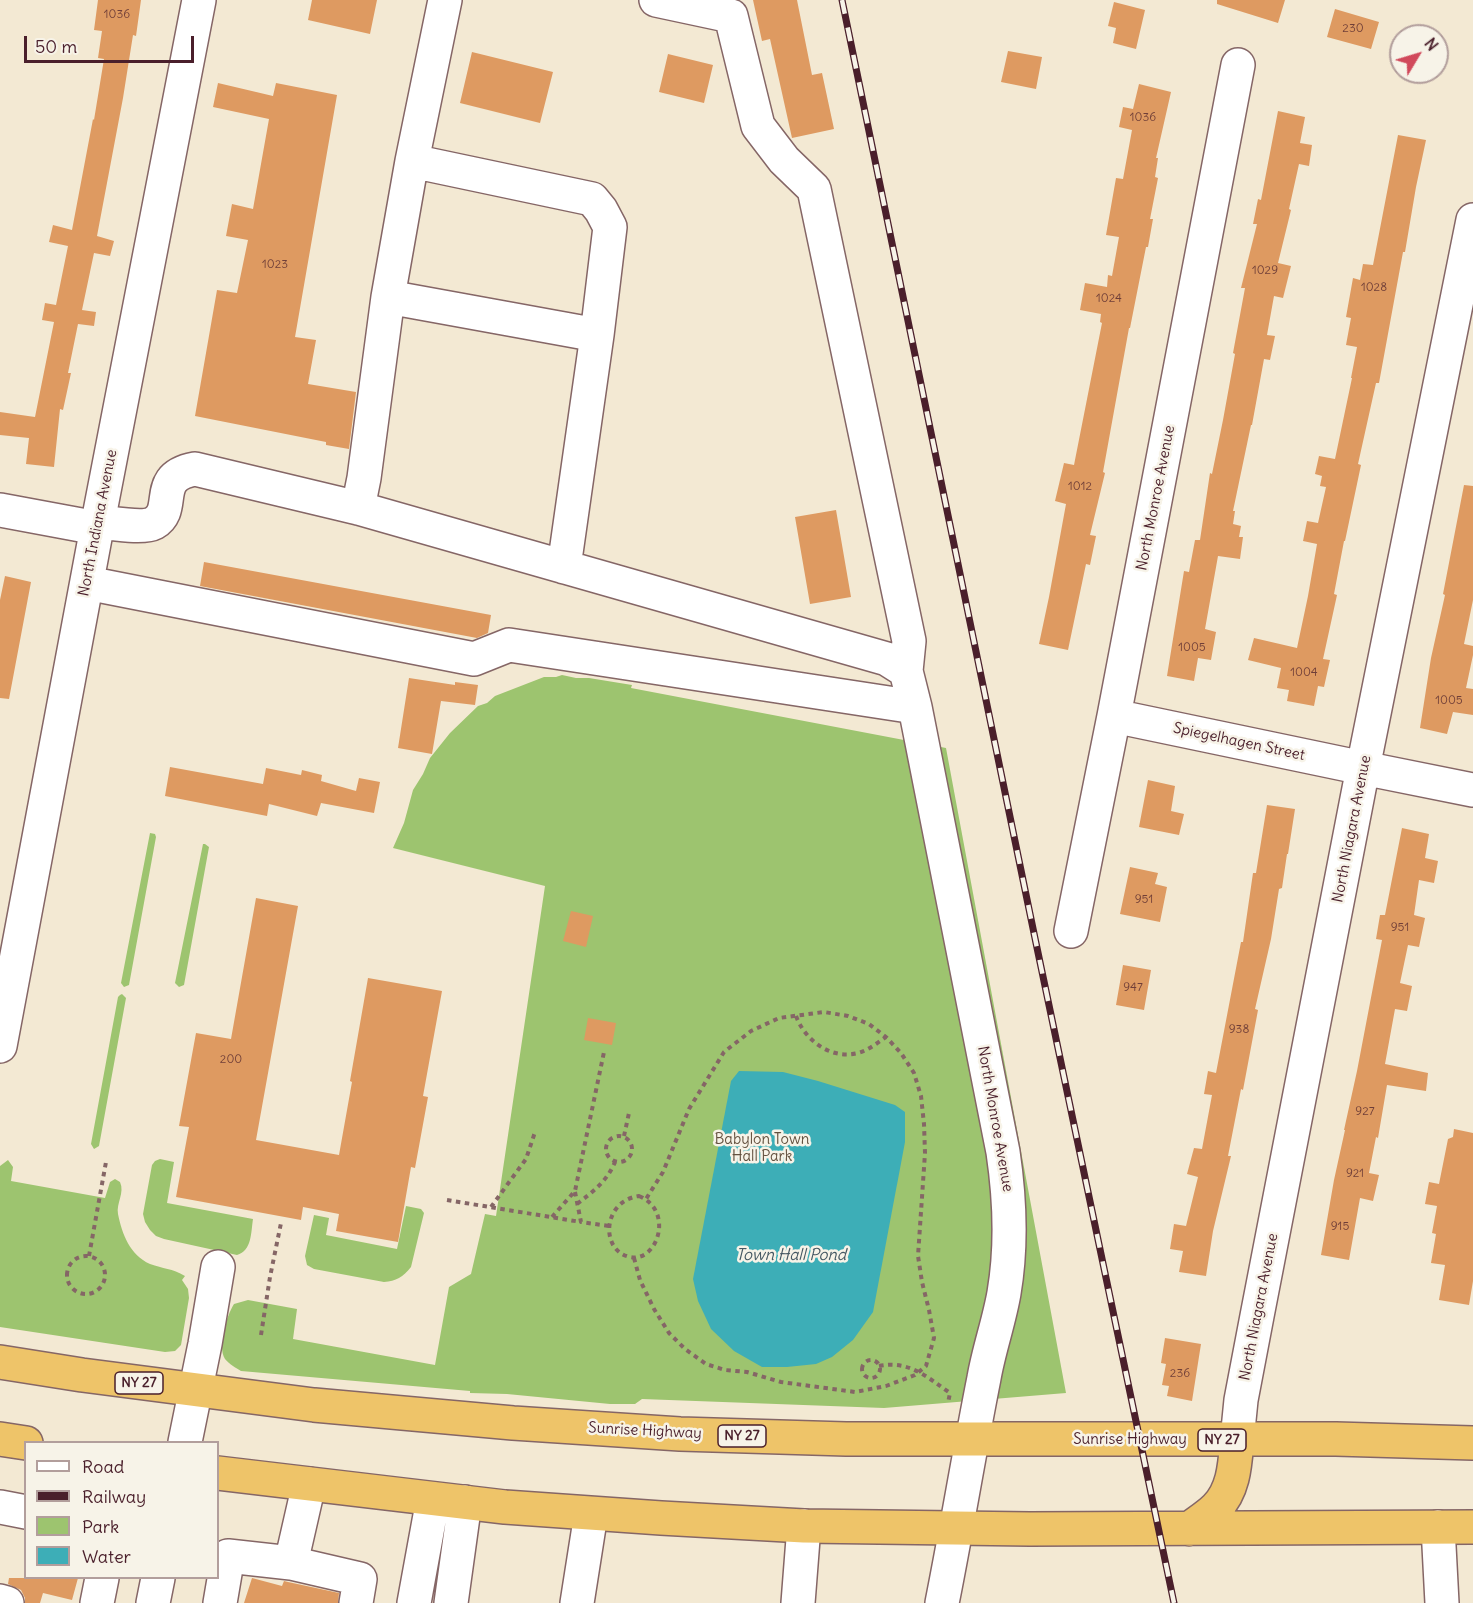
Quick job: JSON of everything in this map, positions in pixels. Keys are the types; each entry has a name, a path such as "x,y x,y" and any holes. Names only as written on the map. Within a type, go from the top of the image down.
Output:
{"highway":[{"name":"Sunrise Highway","path":"0,1362 93,1377 314,1405 555,1426 738,1436 846,1439 1336,1439 1473,1443"},
{"path":"0,1439 24,1443"},
{"path":"1189,1529 1215,1509 1226,1495 1234,1472 1237,1440"},
{"path":"219,1473 433,1499 591,1514 804,1526 956,1529 1473,1527"}],"street":[{"name":"North Indiana Avenue","path":"2,1029 199,0"},
{"path":"358,508 388,297 412,161 445,0"},
{"path":"0,510 98,525 146,525 154,523 163,514 168,486 176,475 185,470 195,469 358,508 887,660 906,671 909,641 814,189 784,160 758,126 731,16 656,0"},
{"name":"North Monroe Avenue","path":"1071,931 1238,65"},
{"path":"412,161 592,199 610,227 564,567"},
{"name":"North Niagara Avenue","path":"1237,1440 1241,1400 1363,768 1473,220"},
{"path":"388,297 597,335"},
{"path":"87,583 474,659 509,645 915,706"},
{"name":"North Monroe Avenue","path":"906,671 915,706 999,1129 1010,1210 1008,1266 1000,1311 984,1375 942,1603"},
{"name":"Spiegelhagen Street","path":"1114,716 1473,789"},
{"path":"185,1441 218,1267"},
{"path":"291,1563 309,1484"},
{"path":"414,1603 433,1499"},
{"path":"451,1603 465,1502"},
{"path":"0,1507 24,1512"},
{"path":"577,1603 591,1514"},
{"path":"798,1603 804,1526"},
{"path":"1438,1527 1442,1603"},
{"path":"220,1603 228,1556 291,1563 360,1579 356,1603"},
{"path":"97,1603 102,1579"},
{"path":"153,1603 158,1579"},
{"path":"0,1601 7,1603"}],"path":[{"path":"634,1258 640,1280 669,1333 685,1349 706,1364 781,1382 855,1392 886,1386 915,1375 926,1366 934,1338 918,1256 925,1154 921,1096 914,1073 902,1053 869,1024 848,1016 824,1012 779,1018 751,1031 724,1052 689,1109 663,1173 646,1199"},
{"path":"796,1016 800,1027 821,1048 838,1054 856,1054 869,1049 886,1037"},
{"path":"581,1222 575,1191 603,1052"},
{"path":"624,1136 629,1113"},
{"path":"491,1207 526,1160 535,1132"},
{"path":"624,1136 633,1146 631,1155 624,1161 615,1161 611,1160 606,1153 606,1144 612,1137 624,1136"},
{"path":"577,1204 596,1190 609,1174 615,1161"},
{"path":"89,1256 106,1162"},
{"path":"552,1217 575,1191"},
{"path":"639,1196 646,1199 656,1210 659,1234 654,1245 646,1253 634,1258 628,1257 621,1254 613,1245 609,1234 612,1213 629,1197 639,1196"},
{"path":"447,1200 609,1226"},
{"path":"261,1335 281,1222"},
{"path":"89,1256 100,1263 105,1275 104,1282 96,1292 84,1294 73,1290 67,1273 72,1262 77,1258 89,1256"},
{"path":"873,1360 879,1366 879,1372 873,1378 863,1373 862,1368 867,1361 873,1360"},
{"path":"879,1366 900,1364 919,1371 950,1393 948,1403"}],"green space":[{"name":"Babylon Town Hall Park","path":"562,675 632,685 631,688 946,748 1066,1393 884,1408 642,1399 635,1404 610,1404 241,1371 225,1359 222,1339 229,1315 234,1304 248,1300 297,1309 293,1339 435,1365 449,1287 471,1274 485,1214 496,1216 545,886 393,848 404,823 413,790 430,758 450,733 478,706 487,703 495,696 544,677"},
{"path":"150,833 155,834 156,837 129,985 124,987 121,983"},
{"path":"203,844 209,847 184,985 179,987 175,983"},
{"path":"122,994 126,998 99,1146 94,1149 91,1144 118,997"},
{"path":"160,1159 174,1162 167,1203 253,1219 246,1250 237,1255 164,1239 156,1236 150,1230 143,1214 152,1165"},
{"path":"8,1160 13,1167 11,1181 105,1198 110,1182 115,1179 120,1182 122,1190 118,1214 122,1229 132,1249 150,1264 176,1271 185,1276 182,1280 188,1289 189,1298 181,1345 175,1351 165,1352 0,1327 0,1166"},
{"path":"406,1206 421,1209 424,1213 411,1267 399,1278 384,1282 314,1269 307,1265 305,1256 314,1215 329,1218 326,1235 397,1249"}],"water":[{"name":"Town Hall Pond","path":"739,1071 783,1072 895,1105 905,1112 905,1142 873,1312 853,1340 832,1357 816,1364 762,1367 734,1351 711,1329 698,1301 693,1279 731,1081"}],"building":[{"path":"98,0 141,0 97,236 114,241 110,256 94,253 82,310 96,312 94,326 78,324 68,373 71,373 63,410 60,409 54,467 26,464 29,438 0,435 0,412 35,417 54,322 42,320 45,303 56,305 68,246 49,242 53,225 72,230 104,59 98,58 102,31 94,30"},
{"path":"312,0 377,0 370,34 308,20"},
{"path":"753,0 797,0 812,75 822,73 834,129 792,138 770,39 762,41"},
{"path":"1217,0 1285,0 1278,23 1217,4"},
{"path":"1114,2 1145,10 1136,49 1113,43 1116,28 1108,26"},
{"path":"1335,9 1379,22 1371,49 1327,37"},
{"path":"1008,51 1042,57 1036,89 1001,82"},
{"path":"472,52 553,72 540,123 460,103"},
{"path":"668,54 713,65 704,103 659,92"},
{"path":"218,83 273,96 276,83 337,95 295,337 316,340 308,384 356,392 349,449 326,445 326,442 195,416 217,290 237,293 248,240 226,236 232,204 253,209 269,119 213,107"},
{"path":"1139,84 1171,92 1156,158 1158,158 1155,177 1158,178 1150,219 1153,219 1148,247 1146,247 1129,328 1103,472 1105,473 1090,535 1096,536 1090,565 1086,564 1068,650 1039,644 1066,504 1055,501 1064,463 1074,465 1102,323 1100,322 1101,314 1080,310 1085,283 1107,287 1108,275 1112,276 1119,237 1106,235 1116,178 1123,179 1132,130 1119,127 1123,107 1133,109"},
{"path":"1278,111 1305,117 1300,143 1312,145 1309,166 1299,164 1289,209 1291,210 1278,263 1291,266 1283,298 1274,296 1267,335 1275,336 1270,360 1264,359 1233,511 1235,511 1233,524 1241,526 1239,537 1243,537 1240,559 1218,556 1205,629 1216,632 1211,660 1198,658 1194,681 1167,676 1184,571 1189,572 1195,540 1200,540 1210,473 1212,474 1235,354 1233,353 1245,288 1241,288 1257,224 1253,224 1258,199 1261,200"},
{"path":"1398,135 1426,140 1379,383 1376,383 1358,464 1361,465 1334,594 1337,595 1323,659 1330,660 1324,687 1318,686 1314,706 1287,701 1289,690 1277,688 1281,668 1248,660 1254,638 1297,648 1317,544 1303,541 1307,521 1318,523 1326,487 1320,486 1322,476 1315,474 1319,456 1335,459 1357,347 1346,345 1351,318 1346,317 1353,278 1360,280 1363,264 1373,265"},
{"path":"1464,485 1473,486 1473,600 1464,644 1473,646 1466,688 1473,689 1473,715 1453,712 1447,734 1420,728"},
{"path":"836,510 851,597 810,604 795,517"},
{"path":"204,562 491,615 488,633 477,638 200,586"},
{"path":"5,576 31,582 9,699 0,698 0,600"},
{"path":"409,678 455,685 455,682 478,685 475,705 441,701 432,754 398,748"},
{"path":"170,767 263,784 266,768 301,775 302,770 322,775 321,781 356,791 359,778 380,782 374,813 321,803 317,816 269,804 267,816 165,796"},
{"path":"1148,780 1175,786 1171,811 1184,814 1179,835 1139,827"},
{"path":"1267,805 1295,809 1282,888 1279,889 1271,939 1255,1009 1258,1010 1206,1276 1179,1272 1183,1251 1170,1249 1174,1224 1186,1226 1198,1177 1187,1174 1194,1148 1202,1149 1212,1095 1204,1094 1208,1071 1216,1073 1241,942 1243,942 1253,873 1256,873"},
{"path":"1402,828 1429,834 1425,858 1438,861 1434,883 1419,880 1414,915 1425,918 1419,947 1408,945 1400,983 1412,986 1407,1011 1395,1009 1385,1064 1428,1073 1426,1091 1387,1085 1378,1138 1376,1137 1369,1173 1379,1175 1373,1201 1360,1198 1349,1260 1321,1255 1382,940 1376,939 1380,915 1385,915"},
{"path":"1130,867 1158,873 1155,884 1167,887 1160,922 1120,914"},
{"path":"256,898 298,906 256,1140 339,1155 368,978 442,991 423,1096 428,1097 415,1168 411,1167 398,1242 336,1231 339,1214 303,1207 301,1220 176,1197 189,1127 179,1126 196,1033 231,1039"},
{"path":"571,911 593,916 586,947 563,941"},
{"path":"1123,965 1151,970 1144,1010 1116,1005"},
{"path":"588,1018 616,1023 612,1045 584,1040"},
{"path":"1454,1129 1473,1133 1473,1281 1469,1305 1439,1300 1445,1265 1431,1263 1436,1234 1432,1233 1437,1206 1425,1204 1429,1182 1439,1184 1448,1139 1453,1137"},
{"path":"1165,1338 1201,1344 1192,1401 1167,1396 1169,1386 1162,1385 1166,1364 1161,1363"},
{"path":"9,1578 78,1579 72,1600 43,1593 40,1603 25,1603 21,1590 8,1584"},
{"path":"252,1578 282,1586 284,1581 339,1593 338,1603 244,1603"}],"railway":[{"path":"842,0 1174,1603"}]}
